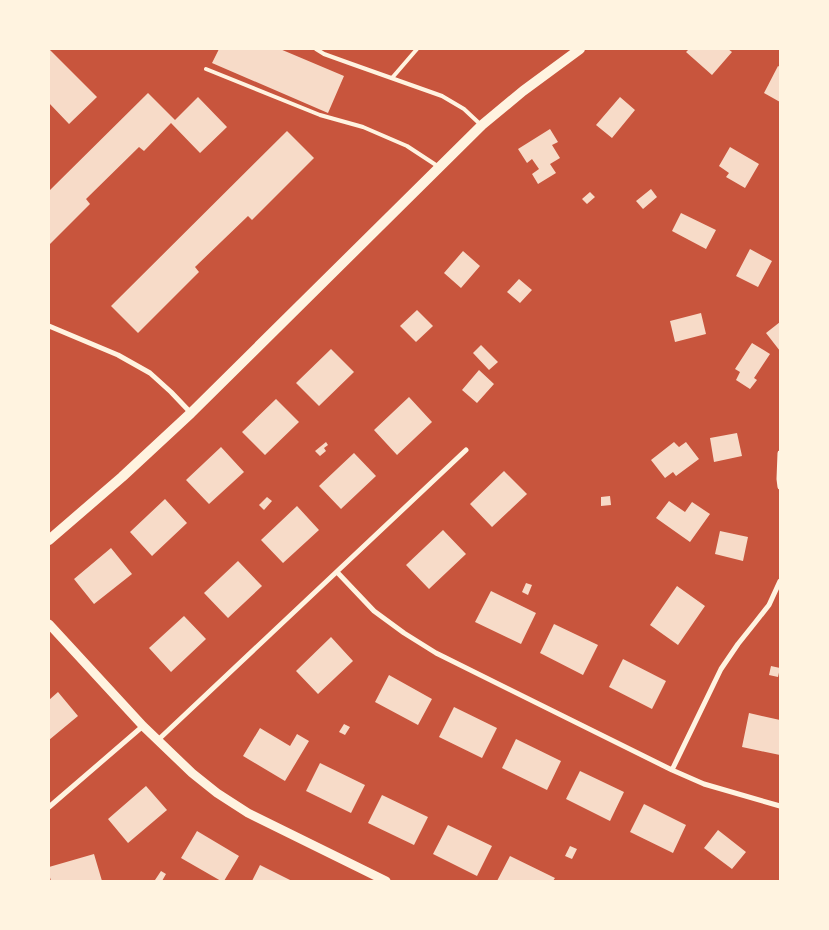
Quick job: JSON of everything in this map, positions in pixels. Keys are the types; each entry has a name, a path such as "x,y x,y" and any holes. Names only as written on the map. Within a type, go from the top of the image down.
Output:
{"main road":[{"path":"49,540 191,413 482,125 574,50"}],"street":[{"path":"49,326 118,355 150,373 191,413"},
{"path":"158,740 466,450"},
{"path":"780,453 780,487"},
{"path":"337,572 374,611 404,633 436,652 672,770 704,784 780,806"},
{"path":"672,770 721,669 769,605 780,581"},
{"path":"49,624 143,726 217,794 248,813 386,881"},
{"path":"49,806 143,726"}],"lane":[{"path":"316,49 332,57 442,96 464,108 482,125"},
{"path":"392,78 417,49"},
{"path":"206,69 320,114 363,127 407,146 439,167"}],"building":[{"path":"49,49 97,97 69,124 49,103"},
{"path":"219,49 280,49 344,76 328,113 212,63"},
{"path":"689,49 728,49 732,52 712,75 686,52"},
{"path":"778,66 780,67 780,102 764,93"},
{"path":"148,93 175,120 198,97 227,127 200,153 171,123 144,151 139,147 86,199 90,204 49,245 49,191"},
{"path":"620,97 635,110 612,138 596,125"},
{"path":"550,129 558,142 552,145 560,158 550,164 556,173 538,184 532,174 539,169 532,159 527,163 518,149"},
{"path":"287,131 314,158 252,220 248,216 195,267 199,272 138,333 111,306"},
{"path":"730,147 759,164 745,188 726,177 729,173 719,166"},
{"path":"651,189 657,197 643,209 636,201"},
{"path":"590,192 595,197 587,204 582,199"},
{"path":"681,213 716,230 706,249 672,231"},
{"path":"750,249 772,261 758,287 736,276"},
{"path":"463,251 480,266 461,288 444,273"},
{"path":"519,279 532,290 520,303 507,292"},
{"path":"417,310 433,326 416,342 400,326"},
{"path":"701,313 706,334 675,342 670,321"},
{"path":"780,322 780,351 766,333"},
{"path":"752,343 770,354 754,378 757,380 750,389 736,380 740,372 735,369"},
{"path":"481,345 498,362 489,370 473,353"},
{"path":"331,349 354,372 319,406 296,383"},
{"path":"479,370 494,384 477,403 462,390"},
{"path":"409,397 432,422 397,455 374,430"},
{"path":"276,399 299,422 265,455 242,432"},
{"path":"737,433 742,456 714,462 710,438"},
{"path":"326,442 328,445 324,448 326,451 320,456 315,451"},
{"path":"674,442 679,447 686,442 699,459 676,476 673,472 665,478 651,460"},
{"path":"221,447 244,472 209,504 186,480"},
{"path":"354,453 376,476 341,509 319,486"},
{"path":"504,471 527,494 492,527 470,504"},
{"path":"610,496 611,505 601,506 601,497"},
{"path":"267,497 272,501 264,510 259,505"},
{"path":"165,499 187,523 152,556 130,532"},
{"path":"669,501 685,512 692,502 710,514 690,542 656,518"},
{"path":"297,506 319,530 283,563 261,540"},
{"path":"443,530 466,554 429,589 406,565"},
{"path":"720,531 748,537 743,561 715,554"},
{"path":"111,548 132,574 94,604 74,579"},
{"path":"238,561 262,586 228,618 204,593"},
{"path":"526,583 532,585 528,595 522,592"},
{"path":"677,586 705,606 678,645 650,625"},
{"path":"491,591 536,613 521,644 475,622"},
{"path":"184,616 206,639 171,672 149,648"},
{"path":"554,624 598,645 583,675 540,653"},
{"path":"331,637 353,661 318,694 296,671"},
{"path":"623,659 666,681 652,709 609,687"},
{"path":"771,666 780,668 778,677 769,675"},
{"path":"389,675 432,699 418,725 375,702"},
{"path":"58,692 78,716 49,740 49,700"},
{"path":"454,707 497,728 482,758 439,737"},
{"path":"749,713 780,720 780,755 742,747"},
{"path":"344,724 350,727 345,735 339,732"},
{"path":"260,728 290,746 297,734 309,741 285,781 243,756"},
{"path":"516,739 561,761 547,790 502,768"},
{"path":"320,763 365,785 351,813 306,791"},
{"path":"580,771 624,792 610,821 566,799"},
{"path":"146,786 167,810 128,843 108,819"},
{"path":"382,795 428,817 414,845 368,823"},
{"path":"644,804 686,825 673,853 630,832"},
{"path":"448,825 492,846 477,876 433,854"},
{"path":"718,830 746,852 732,869 704,848"},
{"path":"197,831 239,856 224,881 181,858"},
{"path":"570,846 577,849 572,859 565,856"},
{"path":"94,854 102,881 51,881 49,867"},
{"path":"510,856 555,878 553,881 497,881"},
{"path":"260,865 292,881 252,881"},
{"path":"161,871 166,874 162,881 155,880"}]}
